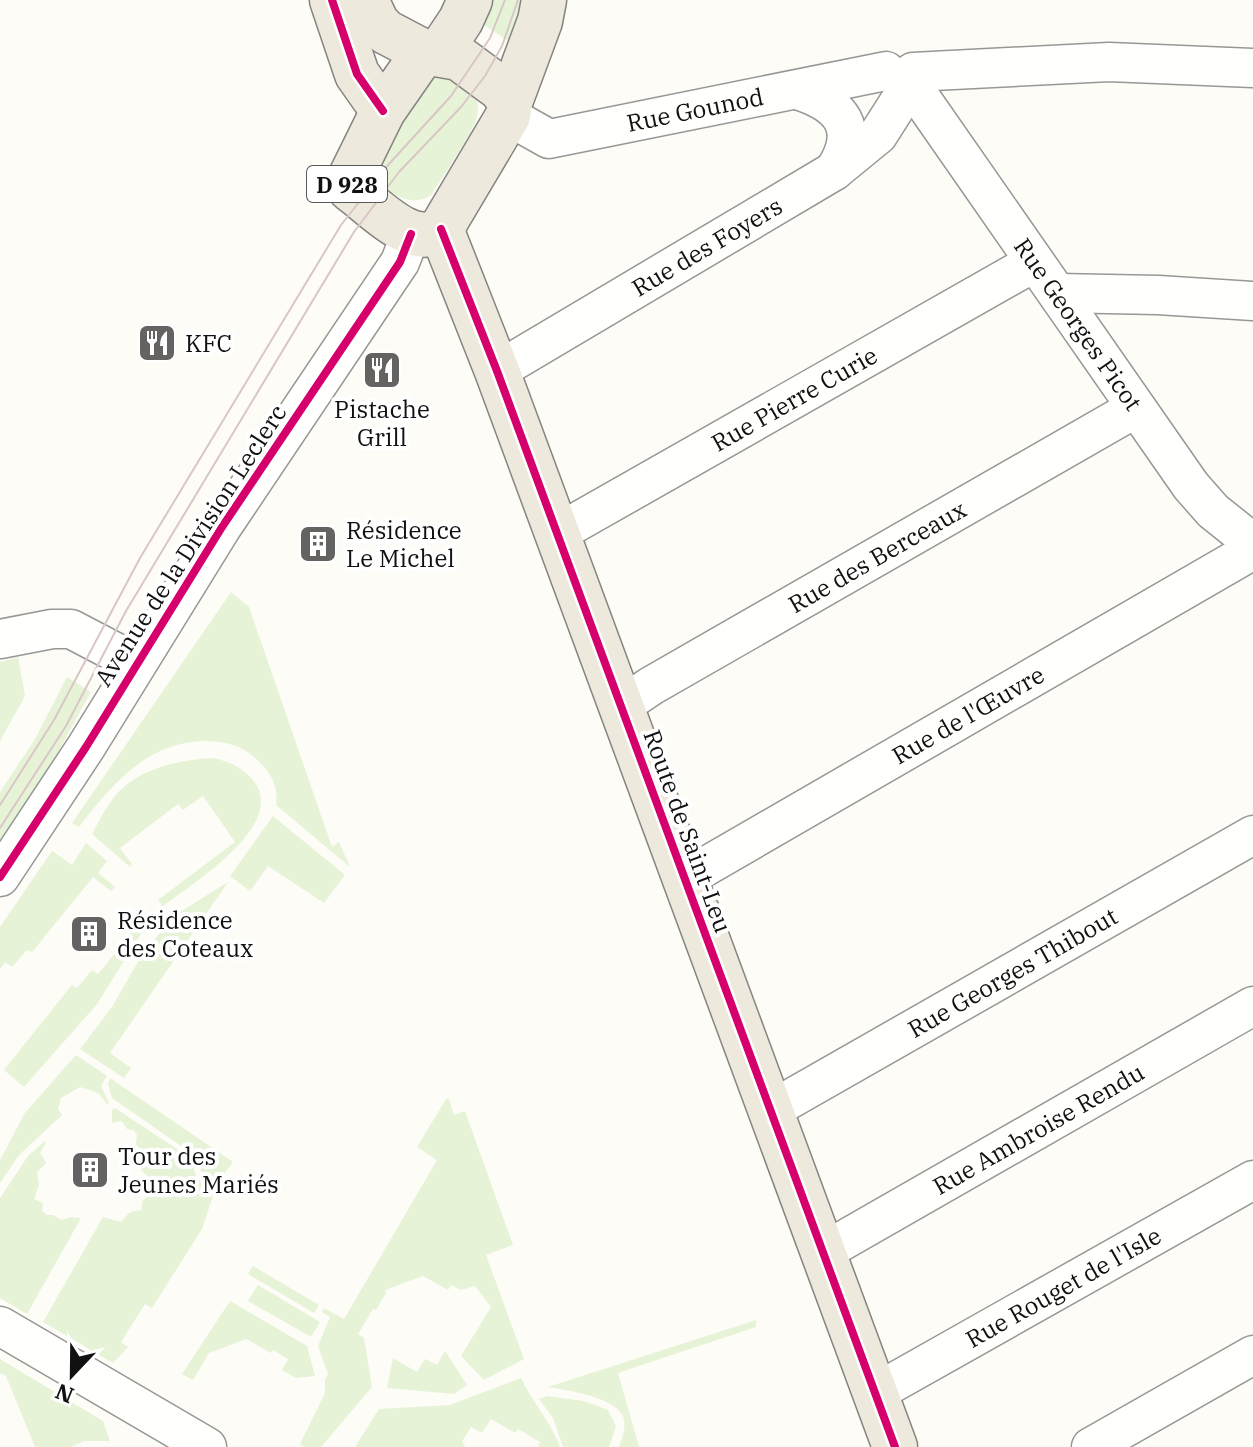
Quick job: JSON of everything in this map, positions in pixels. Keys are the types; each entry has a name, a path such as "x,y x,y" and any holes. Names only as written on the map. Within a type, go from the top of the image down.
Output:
{"main road":[{"path":"332,0 357,74 383,111"},
{"path":"366,0 383,29 431,52 459,58 501,89 509,109"},
{"path":"431,52 461,20 470,0"},
{"path":"426,232 509,109 540,21 544,0"},
{"name":"D 928","path":"426,232 350,189 347,184 383,111 431,52"},
{"name":"Route de Saint-Leu","path":"426,232 497,371 895,1447"}],"street":[{"name":"Rue Gounod","path":"509,109 549,139 797,90 904,84 1109,62 1253,68"},
{"name":"Rue des Foyers","path":"497,371 834,171 878,135 904,84"},
{"name":"Rue Georges Picot","path":"904,84 1057,293 1199,498 1253,543"},
{"path":"797,90 825,101 842,119 847,133 847,148 834,171"},
{"name":"Avenue de la Division Leclerc","path":"0,877 86,747 222,527 400,262 426,232"},
{"name":"Rue Pierre Curie","path":"556,534 1033,263"},
{"path":"1057,293 1253,301"},
{"name":"Rue des Berceaux","path":"620,707 665,678 1136,408"},
{"name":"Rue de l'Œuvre","path":"684,879 1253,550"},
{"path":"0,639 52,629 71,629 136,663"},
{"name":"Rue Georges Thibout","path":"771,1110 1253,835"},
{"name":"Rue Ambroise Rendu","path":"823,1252 1253,1006"},
{"name":"Rue Rouget de l'Isle","path":"875,1393 1253,1180"},
{"path":"0,1326 207,1447"},
{"path":"1091,1447 1253,1355"}],"green space":[{"path":"485,0 530,0 519,48 475,19"},
{"path":"444,76 470,91 476,99 477,118 431,195 422,199 404,199 380,182 371,166 430,79"},
{"path":"231,592 249,607 332,847 339,842 350,867 276,805 274,784 259,762 243,750 221,742 187,743 150,756 105,795 79,827 72,823"},
{"path":"18,657 25,696 0,741 0,662"},
{"path":"67,677 91,692 48,770 0,841 0,792 35,739"},
{"path":"213,758 237,766 255,783 261,800 258,817 231,853 163,906 158,900 235,842 203,796 183,810 178,804 120,848 132,864 130,867 92,834 115,796 147,772 186,761"},
{"path":"273,816 345,875 324,903 268,866 250,891 230,876"},
{"path":"86,843 107,861 98,873 115,887 111,891 93,877 32,952 27,950 12,967 5,962 0,969 0,927 52,851 72,865"},
{"path":"228,882 110,1053 131,1068 124,1078 80,1049 112,1007 139,960 172,917"},
{"path":"144,918 149,921 97,1004 24,1087 4,1070 72,985 77,988 92,970 98,974"},
{"path":"76,1055 107,1076 101,1086 108,1105 98,1093 80,1087 61,1098 58,1109 62,1115 19,1155 0,1183 0,1160 25,1113"},
{"path":"110,1078 233,1162 214,1188 203,1175 194,1155 112,1098 108,1084"},
{"path":"446,1099 449,1099 454,1115 465,1111 513,1245 486,1255 524,1359 484,1380 461,1356 491,1307 475,1286 461,1290 451,1285 448,1290 423,1276 385,1290 376,1310 373,1309 358,1334 364,1338 372,1387 321,1447 304,1447 300,1444 325,1393 328,1374 318,1346 330,1317 322,1312 324,1308 344,1319 437,1160 417,1147"},
{"path":"115,1108 189,1157 197,1178 213,1196 202,1229 152,1308 145,1304 121,1342 128,1347 113,1363 43,1322 103,1217 121,1222 130,1212 141,1210 143,1200 148,1197 147,1176 138,1166 144,1156 136,1144 137,1135 134,1130 127,1129 122,1121 112,1123 112,1110"},
{"path":"45,1141 40,1153 46,1163 37,1172 39,1185 34,1199 43,1203 42,1210 47,1215 62,1220 81,1218 27,1314 0,1298 0,1198 28,1156"},
{"path":"253,1266 319,1305 314,1313 248,1274"},
{"path":"258,1285 320,1322 311,1337 248,1301"},
{"path":"230,1301 307,1346 315,1376 296,1378 282,1370 288,1359 246,1339 209,1353 193,1380 182,1374"},
{"path":"756,1320 756,1327 618,1373 639,1447 619,1447 624,1420 618,1409 600,1399 548,1387"},
{"path":"445,1351 467,1385 454,1394 387,1388 393,1358 417,1372 425,1359 437,1365"},
{"path":"0,1359 103,1421 110,1441 84,1441 71,1447 35,1447 6,1376 0,1373"},
{"path":"521,1378 560,1447 538,1447 540,1442 518,1429 515,1433 491,1419 482,1433 471,1427 462,1442 464,1447 355,1447 379,1409 450,1405"},
{"path":"547,1396 584,1401 608,1410 616,1426 609,1447 563,1447 553,1418 539,1399"}],"tram line":[{"path":"0,805 54,720 140,558 341,225 389,164 451,96 490,38 505,0"},
{"path":"0,828 66,726 126,611 354,232 399,172 461,107 485,76 502,46 518,0"}],"cycle path":[{"path":"332,0 357,74 383,111"},
{"path":"441,229 497,371 895,1447"},
{"path":"0,877 86,747 222,527 400,262 411,234"}],"place":[{"name":"KFC","path":"157,343"},
{"name":"Pistache Grill","path":"382,370"},
{"name":"Résidence Le Michel","path":"318,544"},
{"name":"Résidence des Coteaux","path":"89,934"},
{"name":"Tour des Jeunes Mariés","path":"90,1170"}]}
